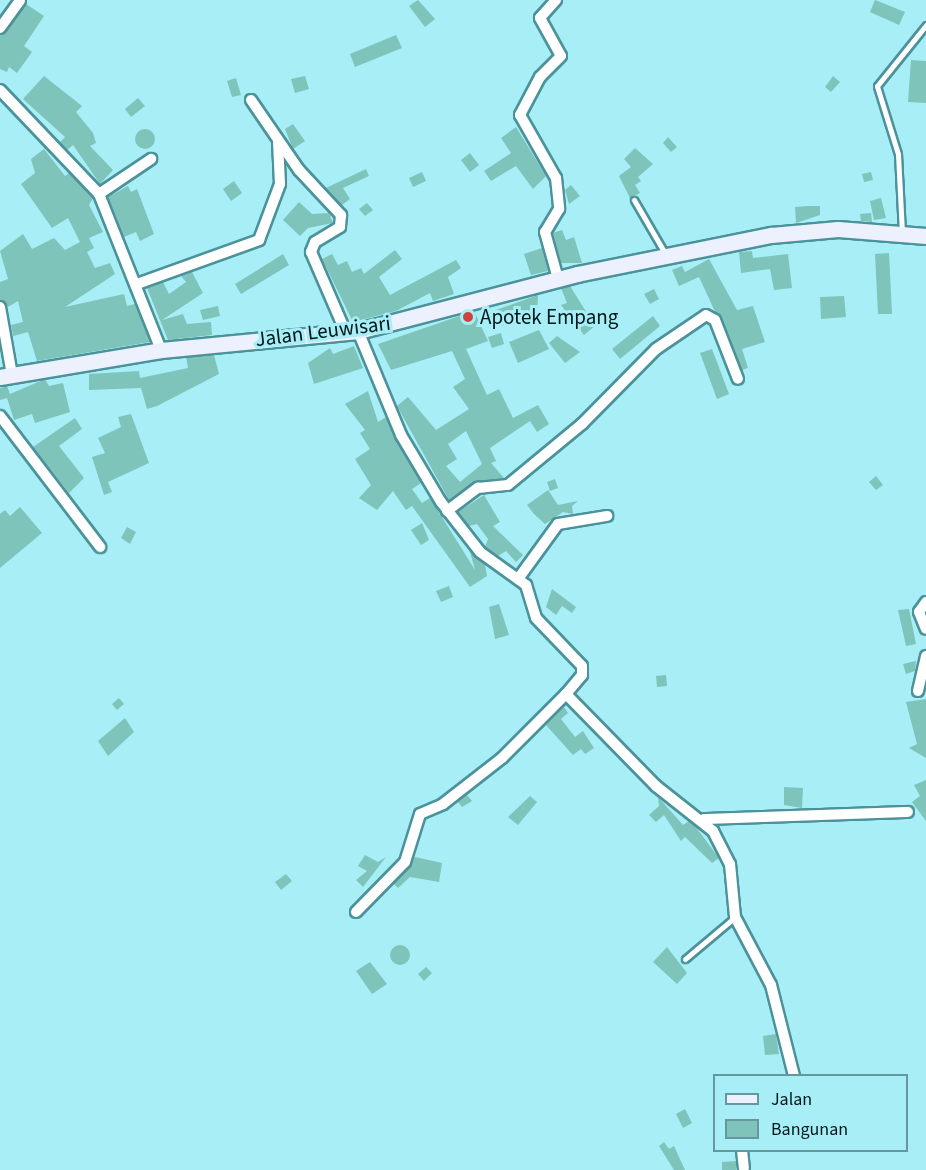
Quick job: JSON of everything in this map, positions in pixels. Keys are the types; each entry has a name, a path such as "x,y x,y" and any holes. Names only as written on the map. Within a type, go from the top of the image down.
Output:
{"main road":[{"name":"Jalan Leuwisari","path":"6,376 161,350 352,332 558,279 666,255 812,231 902,233 926,236"}],"street":[{"path":"0,28 20,0"},
{"path":"556,0 540,18 561,56 540,77 520,116 556,178 559,209 545,232 558,279"},
{"path":"0,90 99,194 137,284 161,350"},
{"path":"252,100 278,142 341,215 340,226 318,240 311,252 352,332 400,435 447,511 480,552 518,579 531,592 536,618 582,666 582,675 566,694 502,758 443,804 420,814 405,862 356,912"},
{"path":"137,284 259,240 280,184 278,142"},
{"path":"99,194 151,159"},
{"path":"0,307 6,376"},
{"path":"447,511 478,488 505,487 582,424 656,349 706,315 716,320 738,380"},
{"path":"0,416 99,547"},
{"path":"518,579 558,525 607,516"},
{"path":"926,602 919,612 926,629"},
{"path":"918,691 926,656"},
{"path":"566,694 656,786 704,819 730,864 735,917 766,969 793,1074"},
{"path":"704,819 908,812"},
{"path":"742,1152 744,1168"}],"lane":[{"path":"902,233 898,154 877,86 926,24"},
{"path":"634,200 666,255"},
{"path":"685,959 735,917"}],"building":[{"path":"418,0 435,19 425,27 409,6"},
{"path":"875,0 905,12 899,25 870,12"},
{"path":"26,4 44,16 24,46 32,52 17,73 9,67 7,72 0,69 0,36"},
{"path":"396,35 402,48 355,67 350,54"},
{"path":"911,60 926,61 926,103 908,102"},
{"path":"44,76 82,106 76,112 93,133 96,143 90,146 113,170 100,184 73,145 67,150 60,142 65,137 23,99"},
{"path":"305,76 309,89 295,93 291,79"},
{"path":"833,76 840,82 831,92 825,87"},
{"path":"236,78 241,95 232,97 227,81"},
{"path":"138,98 145,106 131,117 125,109"},
{"path":"293,124 305,141 293,149 285,129"},
{"path":"516,127 546,176 533,189 516,166 491,181 484,171 511,153 501,138"},
{"path":"145,129 152,132 155,139 152,146 145,149 138,146 135,139 138,132"},
{"path":"668,137 677,147 671,152 663,143"},
{"path":"635,148 653,164 638,177 641,181 635,185 640,193 630,198 619,176 631,167 624,159"},
{"path":"44,149 65,176 69,173 93,198 89,205 103,232 89,238 94,248 87,252 95,268 110,263 115,274 65,307 124,294 127,306 135,304 150,342 37,361 28,332 13,336 11,325 23,322 18,301 8,307 0,300 0,282 8,279 0,251 23,234 32,249 54,238 65,250 80,242 68,218 52,228 21,184 35,173 31,159"},
{"path":"470,153 479,165 470,172 461,160"},
{"path":"366,169 369,176 343,188 350,199 342,205 326,188"},
{"path":"422,172 426,181 413,187 409,178"},
{"path":"871,172 873,180 864,182 862,174"},
{"path":"234,181 242,193 231,201 223,189"},
{"path":"571,185 580,196 569,204 565,190"},
{"path":"128,186 131,192 137,189 154,234 140,241 136,232 124,237 108,197"},
{"path":"881,198 886,218 874,220 870,201"},
{"path":"299,202 312,214 329,213 333,223 308,228 300,236 283,220"},
{"path":"367,203 373,210 365,216 359,209"},
{"path":"820,206 820,215 796,223 795,207"},
{"path":"871,213 872,222 861,221 860,214"},
{"path":"562,230 566,240 574,237 582,263 561,263 553,233"},
{"path":"542,248 548,271 531,275 524,254"},
{"path":"395,250 402,259 379,277 390,295 456,260 461,268 448,277 454,294 433,301 430,293 396,311 353,322 322,259 332,254 338,265 347,261 352,272 361,268 364,274"},
{"path":"752,251 753,258 788,254 792,288 774,290 770,269 741,273 739,252"},
{"path":"889,253 892,314 878,314 875,254"},
{"path":"283,254 289,265 241,294 235,284"},
{"path":"709,259 737,310 753,306 765,342 742,349 748,368 742,370 699,277 679,286 672,270 682,266 685,272"},
{"path":"192,272 203,293 162,320 183,314 187,324 211,322 212,335 168,340 147,288 163,282 169,294 186,282 181,276"},
{"path":"570,286 595,326 584,335 561,305 567,303 561,288"},
{"path":"654,289 659,299 650,304 644,294"},
{"path":"538,295 537,318 500,326 496,310"},
{"path":"844,296 846,317 821,319 820,297"},
{"path":"218,306 220,316 203,320 200,310"},
{"path":"474,311 488,341 466,349 487,395 499,389 513,418 538,405 549,424 537,432 530,421 490,448 496,461 491,463 504,478 474,482 449,500 397,406 408,397 436,430 469,409 453,387 465,379 452,351 391,370 378,344","holes":["466,431 482,464 460,482 446,466 457,459 448,444"]},
{"path":"653,316 660,326 620,359 612,349"},
{"path":"539,330 549,349 518,363 509,342"},
{"path":"501,333 504,344 492,348 488,337"},
{"path":"557,336 580,352 565,363 549,343"},
{"path":"354,346 363,368 314,384 308,363 330,348 333,354"},
{"path":"712,349 729,394 717,399 700,353"},
{"path":"214,355 219,374 147,409 141,388 89,390 89,374 139,371 140,378 188,368 186,357"},
{"path":"45,379 49,386 63,383 70,412 35,423 32,414 14,420 7,398 0,400 0,388 7,386 10,394"},
{"path":"368,391 378,422 386,417 421,483 412,489 422,503 430,498 475,570 470,552 485,565 487,576 470,587 412,506 406,510 393,491 377,510 359,498 371,485 355,459 370,449 360,433 365,430 345,404"},
{"path":"131,414 149,463 108,482 112,492 104,495 92,457 105,453 98,438 121,427 118,417"},
{"path":"75,418 82,429 59,446 84,478 69,493 33,447"},
{"path":"876,476 883,485 876,490 869,482"},
{"path":"555,479 558,488 550,491 547,482"},
{"path":"548,490 558,505 578,501 572,506 573,514 563,512 545,524 534,514 527,505"},
{"path":"484,495 500,522 493,526 523,555 516,562 506,551 498,556 485,547 488,539 477,524 469,526 458,512"},
{"path":"20,507 42,533 0,568 0,514 5,510 10,516"},
{"path":"422,523 429,540 421,545 411,530"},
{"path":"127,527 136,532 130,544 121,538"},
{"path":"449,586 453,597 441,602 436,591"},
{"path":"552,589 576,607 572,613 562,606 556,615 546,607"},
{"path":"499,604 509,635 495,639 489,607"},
{"path":"909,609 916,644 906,646 898,610"},
{"path":"916,661 915,671 906,674 903,664"},
{"path":"666,675 667,686 657,687 656,676"},
{"path":"119,698 124,704 117,710 112,704"},
{"path":"926,699 926,758 909,748 917,744 906,702"},
{"path":"564,707 568,713 561,719 575,737 583,731 594,748 585,754 581,749 573,755 546,725"},
{"path":"125,718 134,732 108,756 98,741"},
{"path":"926,780 926,821 912,802 920,796 914,785"},
{"path":"784,787 803,788 802,808 784,805"},
{"path":"467,795 472,801 462,807 458,802"},
{"path":"530,796 537,802 518,825 508,817"},
{"path":"658,797 683,825 689,821 695,826 719,858 712,863 685,837 681,841 664,815 656,822 649,815 659,806"},
{"path":"365,855 378,862 386,857 363,887 356,880 367,871 358,866"},
{"path":"415,857 442,863 439,882 410,877 398,888 394,884"},
{"path":"286,874 292,881 281,890 275,882"},
{"path":"400,945 407,948 410,955 407,962 400,965 393,962 390,955 393,948"},
{"path":"667,947 687,973 677,984 653,962"},
{"path":"370,962 387,984 372,994 356,971"},
{"path":"426,967 432,973 424,981 418,974"},
{"path":"776,1034 779,1054 765,1055 763,1036"},
{"path":"685,1109 692,1123 683,1128 676,1114"},
{"path":"664,1142 669,1149 674,1146 685,1170 674,1170 659,1146"},
{"path":"736,1161 736,1170 722,1170 722,1162"}],"place":[{"name":"Apotek Empang","path":"468,317"}]}
